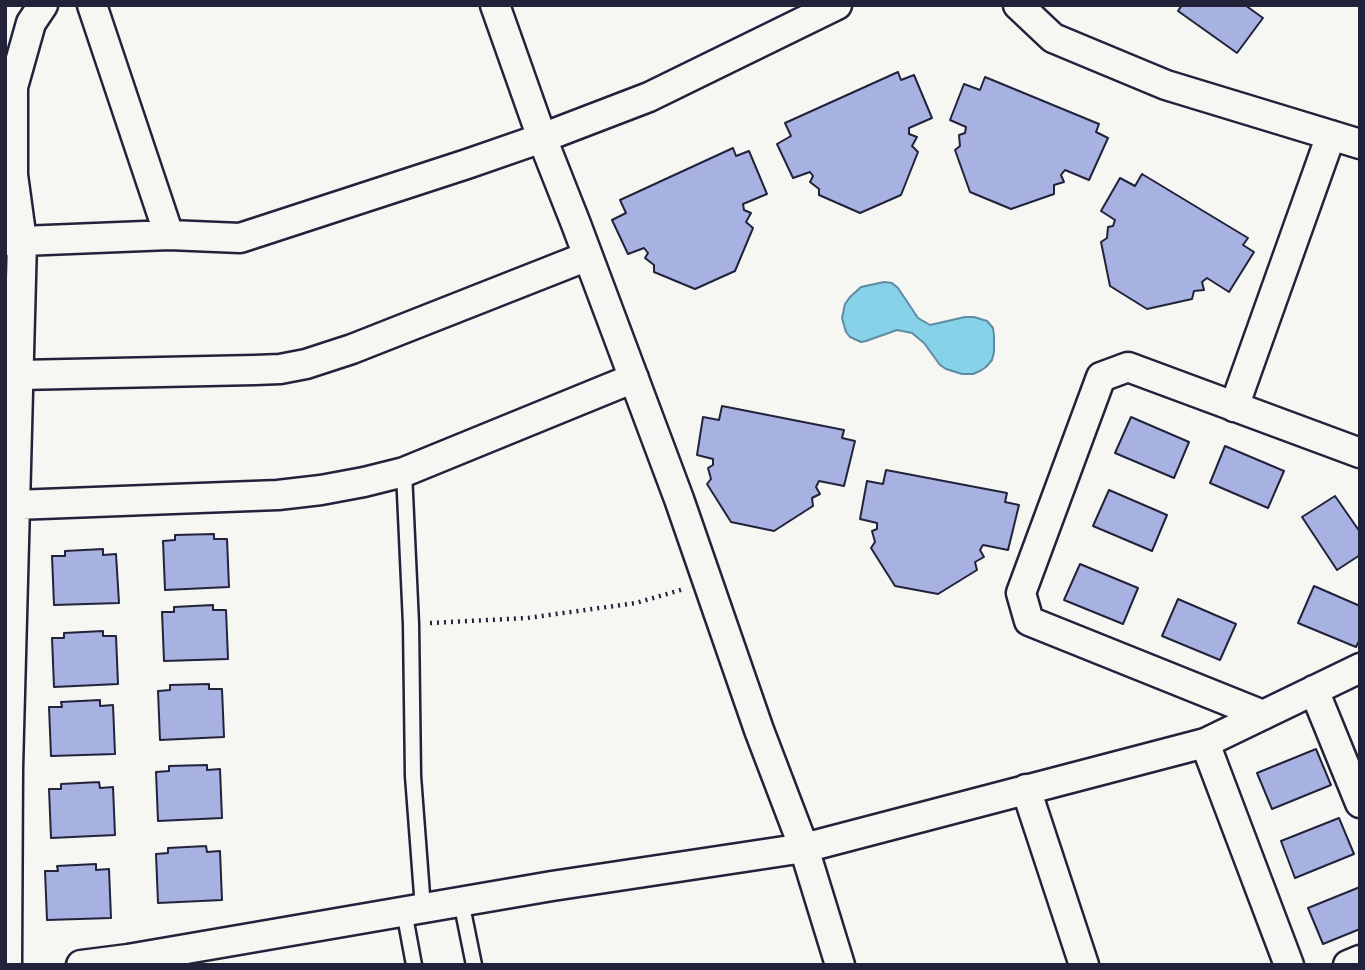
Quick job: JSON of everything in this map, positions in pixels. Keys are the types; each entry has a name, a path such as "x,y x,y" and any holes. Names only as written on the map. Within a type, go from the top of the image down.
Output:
{"street":[{"path":"7,965 8,769 19,375 14,241 13,87 31,23 43,5"},
{"path":"92,5 169,235"},
{"path":"495,5 542,138 634,378 759,730 804,848 840,965"},
{"path":"14,241 169,235 240,238 467,164 649,97 837,5"},
{"path":"1018,5 1053,38 1166,85 1360,144"},
{"path":"1234,407 1331,135"},
{"path":"19,375 255,370 306,365 588,256"},
{"path":"1263,715 1029,621 1021,593 1101,377 1128,367 1360,453"},
{"path":"15,505 278,495 321,490 404,472 634,378"},
{"path":"81,965 565,884 804,848 1205,743 1360,668"},
{"path":"1314,690 1360,803"},
{"path":"1205,743 1289,965"},
{"path":"1027,789 1084,965"},
{"path":"1348,965 1360,960"}],"lane":[{"path":"404,472 411,624 414,965"},
{"path":"461,901 474,965"}],"path":[{"path":"411,624 527,618 636,603 707,580"}],"water":[{"path":"892,283 898,288 918,318 930,325 965,317 987,321 993,328 992,360 980,371 962,374 940,365 924,343 912,333 897,330 861,342 850,337 842,318 845,304 861,287"}],"building":[{"path":"1182,5 1245,5 1263,18 1237,53 1178,11"},
{"path":"898,72 901,80 914,75 932,118 909,128 909,134 917,137 912,146 918,152 901,195 860,213 819,195 819,189 810,182 813,176 810,172 793,178 777,144 791,136 785,123"},
{"path":"985,77 1099,124 1096,132 1108,138 1089,180 1065,170 1061,175 1064,182 1054,185 1054,194 1011,209 970,192 955,150 960,146 959,135 965,133 966,127 950,120 964,84 980,90"},
{"path":"733,148 736,156 749,151 767,194 743,204 744,210 751,213 746,222 753,228 735,271 695,289 654,272 654,265 645,258 648,253 644,248 628,254 612,220 626,213 620,200"},
{"path":"1142,174 1248,238 1243,245 1254,252 1229,292 1207,278 1202,282 1204,290 1194,291 1192,299 1147,309 1110,286 1101,242 1107,238 1108,227 1113,226 1115,220 1101,211 1120,178 1135,186"},
{"path":"722,406 844,430 842,438 855,441 844,486 819,481 816,487 820,494 812,498 813,506 774,531 731,522 707,484 711,479 708,468 713,465 713,459 697,455 703,417 719,420"},
{"path":"1131,417 1189,442 1174,478 1115,453"},
{"path":"1225,446 1284,471 1268,508 1210,483"},
{"path":"886,470 1007,493 1005,502 1019,505 1008,550 983,545 980,550 984,557 975,562 977,570 938,594 895,586 871,548 875,542 872,531 877,529 877,523 860,519 867,481 883,484"},
{"path":"1109,490 1167,515 1152,551 1093,526"},
{"path":"1335,496 1360,532 1360,555 1337,570 1302,517"},
{"path":"214,534 214,539 227,539 229,587 165,590 163,541 175,540 175,535"},
{"path":"103,549 103,555 116,554 119,603 54,605 52,556 65,556 65,551"},
{"path":"1080,564 1138,588 1123,624 1064,600"},
{"path":"1314,586 1360,606 1360,639 1356,647 1298,623"},
{"path":"1178,599 1236,624 1220,660 1162,636"},
{"path":"213,605 213,610 226,610 228,659 164,661 162,612 174,612 174,607"},
{"path":"103,631 103,636 116,636 118,684 54,687 52,638 64,638 64,633"},
{"path":"209,684 209,689 222,689 224,737 160,740 158,691 170,690 170,685"},
{"path":"100,700 100,706 113,705 115,754 51,756 49,707 62,707 61,702"},
{"path":"1316,749 1331,785 1272,809 1257,773"},
{"path":"207,765 207,770 220,769 222,818 158,821 156,772 169,771 169,766"},
{"path":"99,782 100,788 113,787 115,835 51,838 49,789 61,789 61,784"},
{"path":"1339,818 1354,854 1295,878 1281,841"},
{"path":"206,846 207,852 220,851 222,900 158,903 156,854 168,853 168,848"},
{"path":"96,864 96,870 109,869 111,918 47,920 45,871 58,871 57,866"},
{"path":"1360,887 1360,929 1323,944 1308,908"}]}
